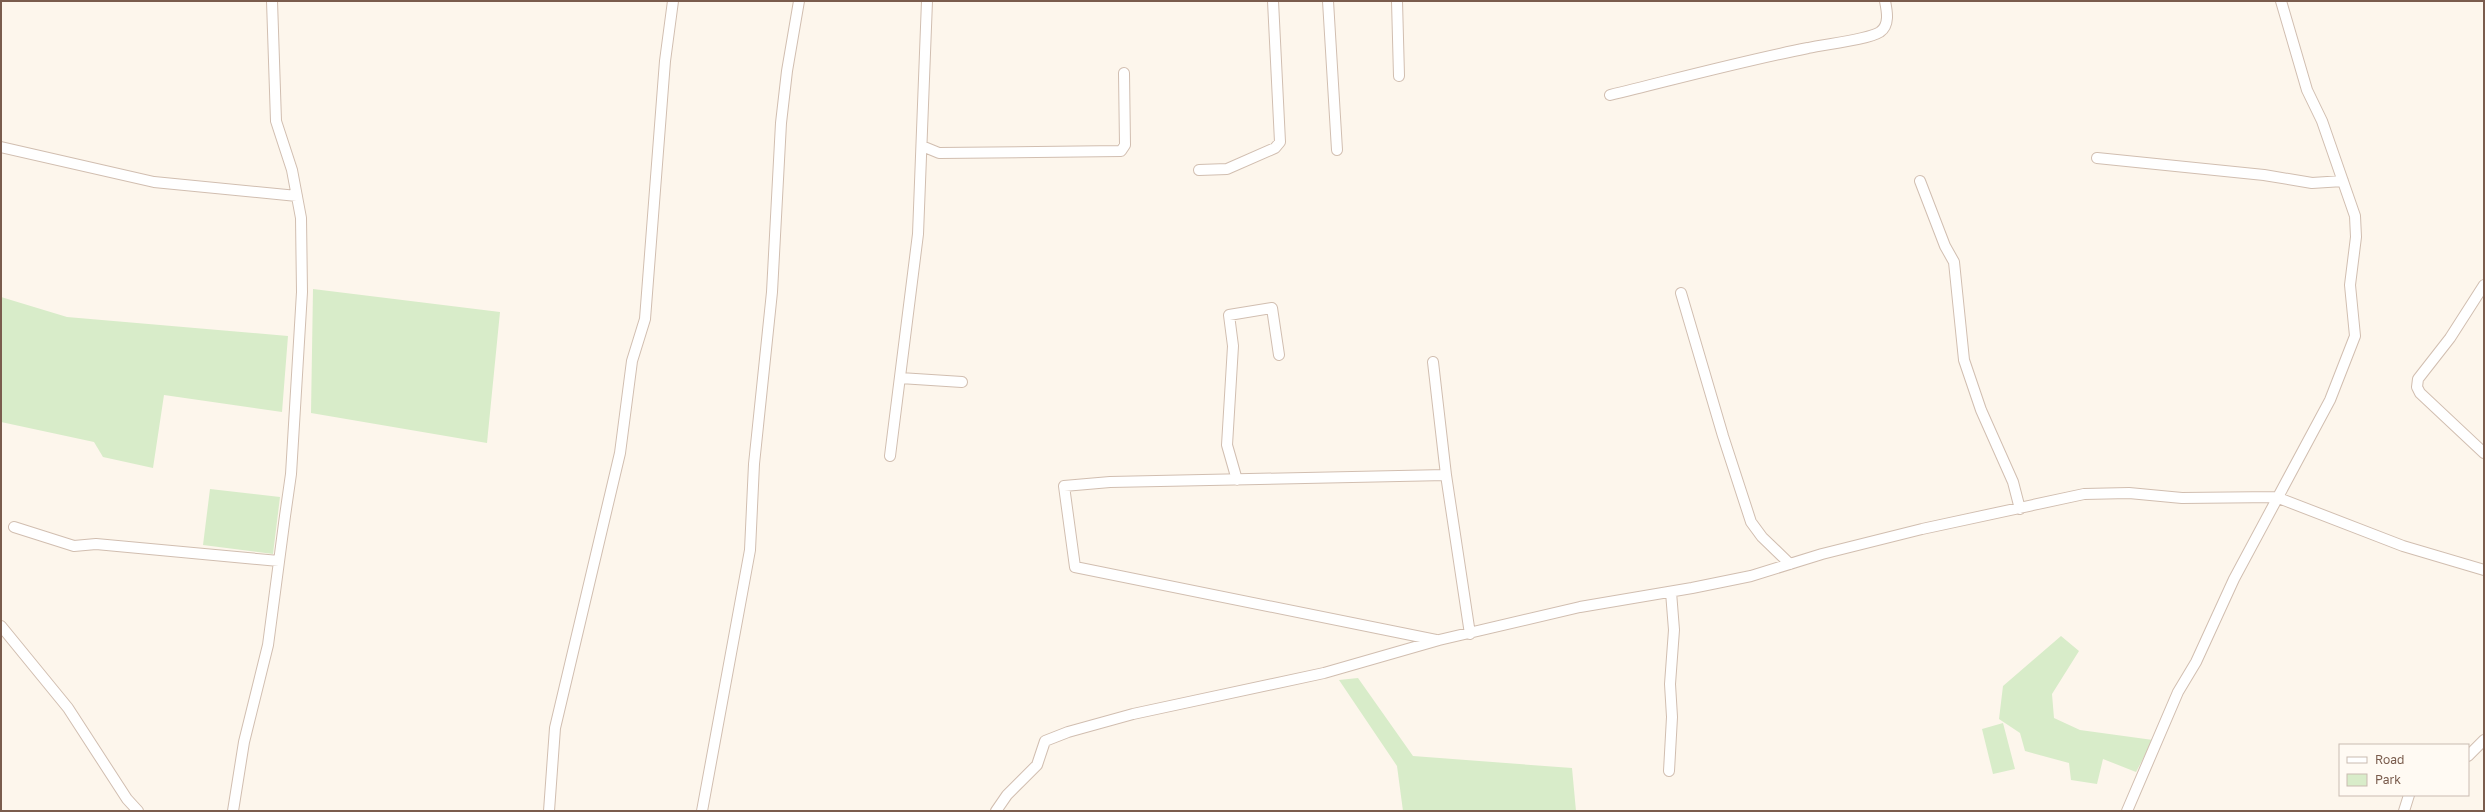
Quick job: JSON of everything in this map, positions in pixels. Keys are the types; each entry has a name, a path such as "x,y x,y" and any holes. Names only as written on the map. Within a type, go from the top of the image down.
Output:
{"street":[{"path":"233,811 244,742 268,645 291,474 302,292 301,218 292,170 276,121 272,1"},
{"path":"549,811 555,728 620,452 632,361 645,319 665,61 673,1"},
{"path":"702,811 750,550 754,464 772,292 781,123 787,71 799,1"},
{"path":"890,456 918,234 927,1"},
{"path":"1199,170 1227,169 1275,148 1280,142 1273,1"},
{"path":"1328,1 1338,150"},
{"path":"1397,1 1399,76"},
{"path":"1610,95 1808,48 1869,36 1880,32 1886,25 1887,14 1885,1"},
{"path":"2127,811 2178,692 2196,662 2234,579 2276,497 2330,400 2355,336 2350,285 2356,237 2355,216 2322,121 2307,90 2281,1"},
{"path":"922,146 939,153 1121,151 1125,145 1124,73"},
{"path":"1,147 154,182 297,196"},
{"path":"2096,158 2264,175 2312,183 2343,181"},
{"path":"1920,181 1945,246 1954,262 1964,360 1980,410 2013,482 2020,509"},
{"path":"2484,285 2450,338 2418,379 2417,386 2420,393 2484,453"},
{"path":"1682,293 1723,436 1751,522 1762,537 1790,564"},
{"path":"1237,480 1227,445 1233,346 1229,314 1272,308 1279,355"},
{"path":"1433,362 1446,475 1470,634"},
{"path":"900,378 962,382"},
{"path":"1439,640 1075,567 1064,486 1110,482 1446,475"},
{"path":"996,811 1007,795 1037,765 1045,741 1068,732 1133,714 1324,673 1439,640 1470,634 1580,607 1671,592 1751,576 1790,564 1922,529 2084,494 2129,493 2182,498 2276,497 2403,546 2484,570"},
{"path":"14,527 74,546 96,544 279,561"},
{"path":"1669,771 1672,717 1670,684 1674,630 1671,592"},
{"path":"1,626 68,708 127,799 138,811"},
{"path":"2469,755 2484,740"},
{"path":"2404,811 2409,796"}],"green space":[{"path":"313,289 500,312 487,443 311,413"},
{"path":"1,297 67,317 288,336 282,412 164,395 153,468 103,457 94,442 1,422"},
{"path":"210,489 280,497 273,554 203,545"},
{"path":"2061,636 2079,651 2052,694 2054,718 2080,730 2153,740 2136,772 2103,759 2097,784 2071,780 2069,763 2025,751 2020,733 1999,719 2003,686"},
{"path":"1358,678 1413,756 1572,768 1576,811 1403,811 1397,766 1339,680"},
{"path":"2003,723 2015,769 1993,774 1982,729"}]}
